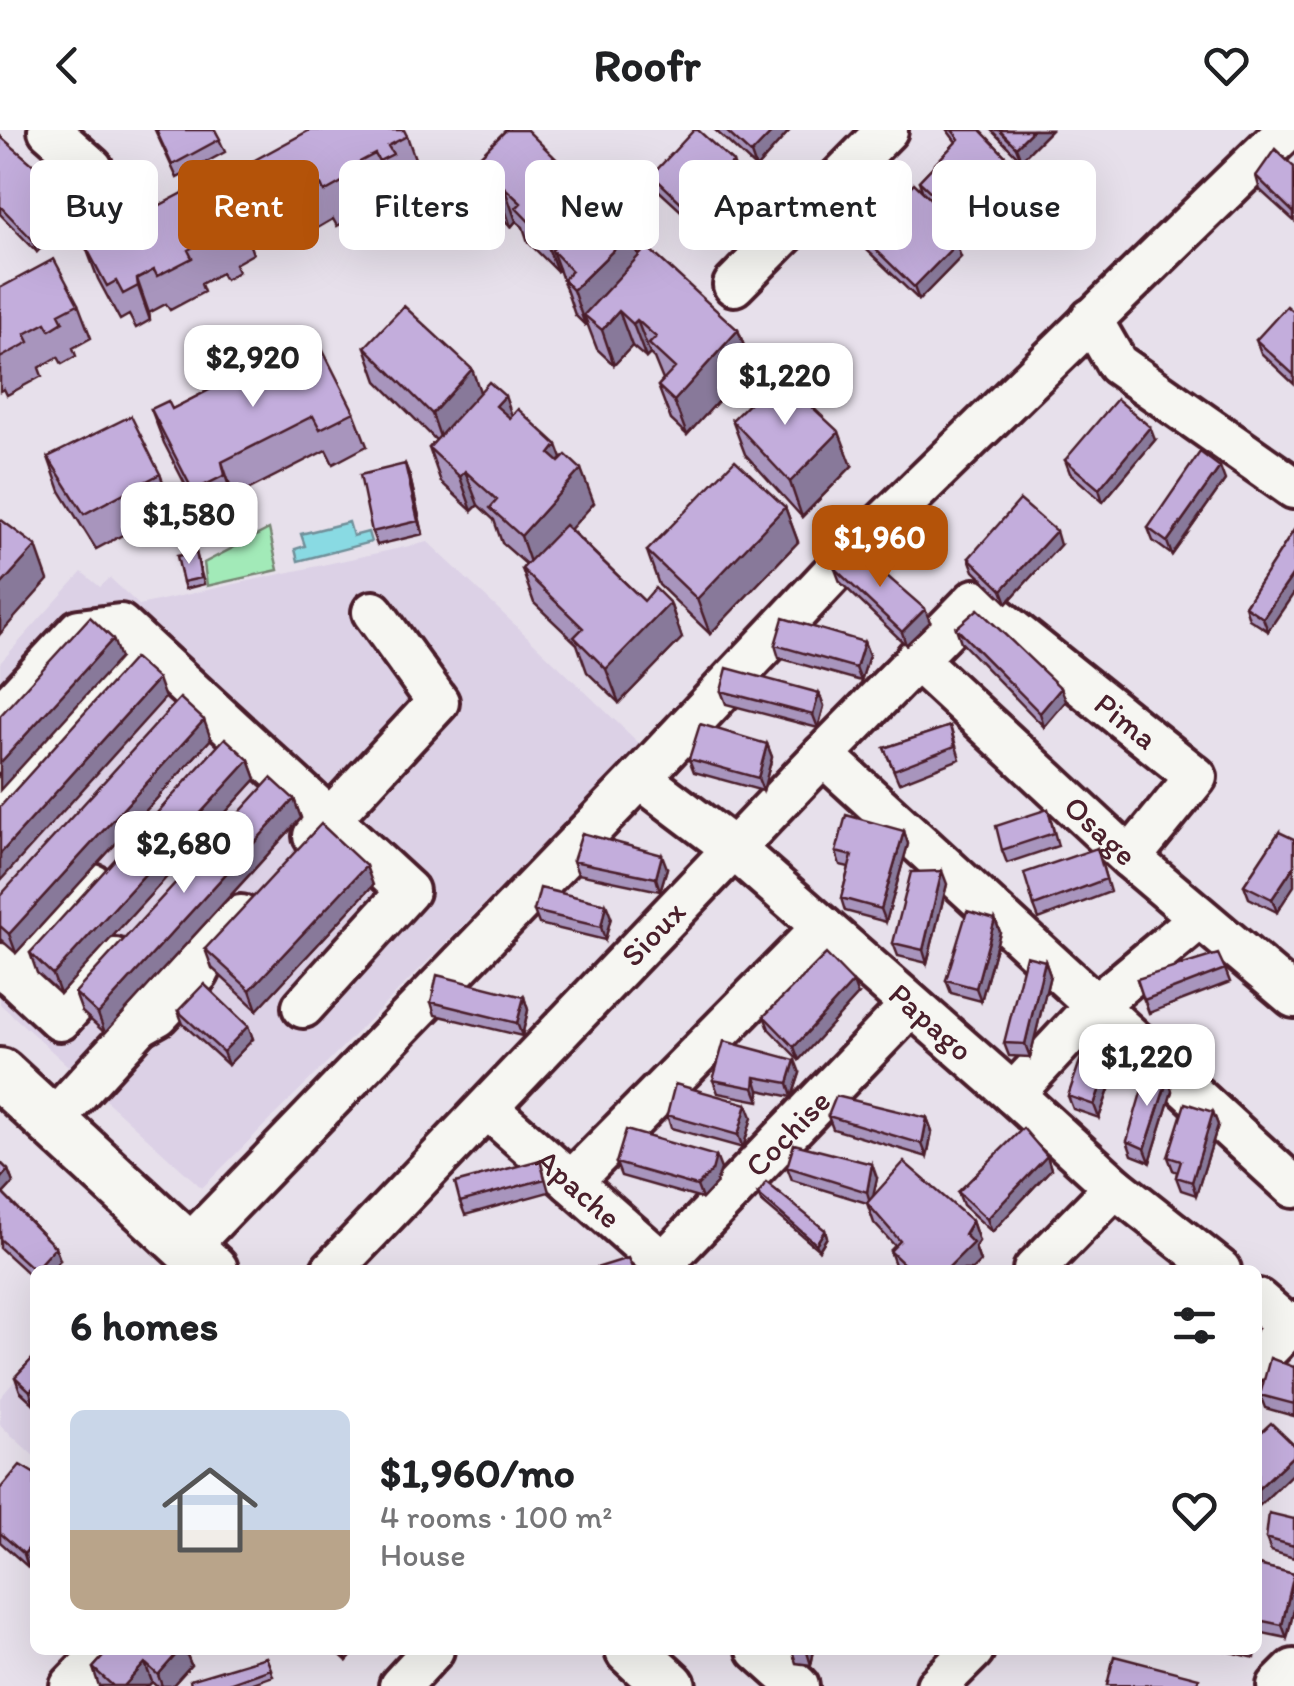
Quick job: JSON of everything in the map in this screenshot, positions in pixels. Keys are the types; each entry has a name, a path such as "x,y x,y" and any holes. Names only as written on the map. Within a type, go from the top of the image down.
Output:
{"main road":[{"path":"0,1074 200,1258"},
{"path":"636,1655 670,1686"}],"street":[{"path":"48,130 83,160"},
{"path":"734,284 888,130"},
{"path":"200,1258 843,562 1287,130"},
{"path":"1091,318 1117,364 1294,488"},
{"name":"Sioux","path":"337,1265 975,600"},
{"name":"Pima","path":"975,600 1196,776 1130,858"},
{"path":"52,1121 140,1026 148,1004 187,963 210,950 438,702 373,612"},
{"path":"0,715 79,630 120,625 143,647 177,703 222,746 268,788 330,819 408,892 303,1008"},
{"path":"0,806 143,647"},
{"name":"Osage","path":"916,659 1130,858 1294,996"},
{"path":"823,755 1294,1186"},
{"name":"Papago","path":"640,778 734,849 1114,1187 1214,1265"},
{"path":"116,860 5,969 60,1020 138,934"},
{"path":"1012,1094 1096,1005 1200,918"},
{"path":"571,1182 823,927"},
{"name":"Cochise","path":"668,1265 911,1005"},
{"name":"Apache","path":"487,1108 666,1265"},
{"path":"1039,1265 1114,1187"},
{"path":"1262,1303 1292,1324 1262,1355"},
{"path":"71,1686 101,1655"},
{"path":"400,1686 429,1655"},
{"path":"764,1655 798,1686"},
{"path":"938,1686 968,1655"},
{"path":"1278,1686 1294,1670"}],"shaded area":[{"path":"428,542 642,746 202,1188 0,1004 0,663 82,572 100,587 110,578 139,605"},
{"path":"30,1363 30,1452 0,1425 0,1398"}],"green space":[{"path":"269,529 278,570 207,586 204,563"}],"water":[{"path":"349,522 353,536 368,532 371,542 298,561 295,549 305,546 301,534"}],"building":[{"path":"156,130 215,130 220,139 172,165"},
{"path":"310,130 404,130 407,136 388,146 393,154 381,160 375,154 364,160 339,160 339,184 324,192 319,186 319,160 255,160"},
{"path":"506,130 527,130 557,160 525,160 525,217 516,208 521,203 505,188 505,160 476,160"},
{"path":"694,130 731,160 679,160 679,201 659,182 659,168"},
{"path":"725,130 774,130 751,154"},
{"path":"952,130 980,130 1009,160 939,160 959,139"},
{"path":"999,130 1033,130 1016,147"},
{"path":"0,136 30,162 30,237 0,206"},
{"path":"1275,149 1294,167 1294,213 1256,176"},
{"path":"932,167 932,193 919,181"},
{"path":"912,185 932,201 932,250 950,250 914,287 876,250 912,250"},
{"path":"178,196 178,250 188,250 192,258 157,276 154,270 137,279 138,286 123,294 116,281 107,286 88,250 158,250 158,206"},
{"path":"552,250 614,250 573,290 563,280 572,271"},
{"path":"644,250 650,250 738,330 674,401 658,386 675,368 649,344 656,337 619,311 602,330 584,315"},
{"path":"54,259 78,304 59,314 63,322 50,330 46,323 25,334 29,342 0,358 0,288"},
{"path":"404,306 472,369 432,414 365,347"},
{"path":"1287,306 1294,312 1294,375 1256,340"},
{"path":"313,331 354,412 320,429 313,416 222,462 225,475 193,491 151,409 168,401 172,409 299,344 294,334"},
{"path":"778,375 839,432 790,482 732,420"},
{"path":"489,382 505,396 496,406 510,418 518,409 557,445 550,454 559,462 566,455 581,469 521,536 490,508 497,500 465,471 460,477 429,448"},
{"path":"1117,399 1150,427 1099,489 1065,460"},
{"path":"131,416 160,474 84,514 48,457"},
{"path":"1200,452 1220,467 1167,542 1148,528"},
{"path":"735,460 785,507 697,599 647,551"},
{"path":"405,464 418,521 372,532 360,475"},
{"path":"1020,500 1056,531 1002,590 969,558"},
{"path":"0,519 36,546 0,586"},
{"path":"565,525 644,601 655,588 670,603 606,669 574,637 583,628 522,569"},
{"path":"1294,530 1294,573 1263,618 1245,606"},
{"path":"856,549 925,609 902,632 835,569"},
{"path":"196,552 201,578 183,582 177,556"},
{"path":"978,609 1061,688 1040,713 956,628"},
{"path":"90,617 113,639 0,763 0,716"},
{"path":"783,618 864,642 856,668 775,645"},
{"path":"134,658 158,679 0,854 0,807"},
{"path":"727,668 819,693 813,715 721,691"},
{"path":"180,698 204,720 9,934 0,926 0,896"},
{"path":"700,724 767,744 758,778 689,759"},
{"path":"950,726 955,746 894,770 884,748"},
{"path":"225,738 249,760 53,975 30,953"},
{"path":"271,778 294,799 98,1014 75,993"},
{"path":"1048,809 1054,833 1002,850 996,826"},
{"path":"846,815 904,831 881,909 841,898 852,856 836,852"},
{"path":"321,824 366,866 250,990 205,949"},
{"path":"1279,832 1294,839 1294,866 1272,899 1244,885"},
{"path":"582,833 662,855 656,878 573,861"},
{"path":"1097,848 1106,879 1034,906 1024,873"},
{"path":"942,871 923,950 893,943 911,872"},
{"path":"540,888 606,904 601,927 534,911"},
{"path":"967,911 995,919 976,988 946,980"},
{"path":"826,954 853,982 794,1047 764,1016"},
{"path":"1218,954 1225,969 1144,1000 1137,979"},
{"path":"1026,956 1045,961 1025,1044 1004,1043"},
{"path":"437,975 524,997 517,1023 431,1002"},
{"path":"204,984 248,1026 223,1052 178,1011"},
{"path":"1090,1032 1119,1034 1094,1105 1068,1096"},
{"path":"724,1041 795,1060 788,1083 755,1077 754,1088 713,1080"},
{"path":"1147,1072 1168,1078 1145,1149 1127,1141"},
{"path":"675,1084 747,1104 738,1135 667,1115"},
{"path":"836,1096 927,1118 922,1144 828,1116"},
{"path":"1185,1103 1213,1112 1192,1182 1176,1177 1181,1161 1168,1157"},
{"path":"1023,1128 1047,1156 987,1219 958,1192"},
{"path":"626,1130 716,1156 712,1171 697,1186 616,1163"},
{"path":"794,1144 872,1164 867,1192 787,1167"},
{"path":"540,1160 545,1179 460,1202 455,1183"},
{"path":"0,1162 8,1170 0,1179"},
{"path":"904,1162 972,1221 964,1234 973,1243 951,1265 905,1265 890,1251 900,1241 867,1203"},
{"path":"766,1182 825,1230 816,1244 758,1194"},
{"path":"0,1191 55,1247 39,1265 30,1266 0,1239"},
{"path":"628,1258 631,1265 606,1265"},
{"path":"1270,1358 1294,1367 1294,1404 1262,1396"},
{"path":"30,1361 30,1391 15,1377"},
{"path":"1271,1423 1294,1445 1294,1455 1262,1485 1262,1431"},
{"path":"20,1465 30,1471 30,1546 24,1554 0,1533 0,1489"},
{"path":"1269,1513 1294,1519 1294,1546 1266,1538"},
{"path":"1262,1566 1294,1574 1282,1625 1262,1621"},
{"path":"105,1655 176,1655 158,1675 145,1663 124,1686 113,1686 93,1668"},
{"path":"1114,1656 1199,1678 1196,1686 1107,1685"},
{"path":"266,1657 271,1669 223,1686 191,1686 190,1680"}]}
